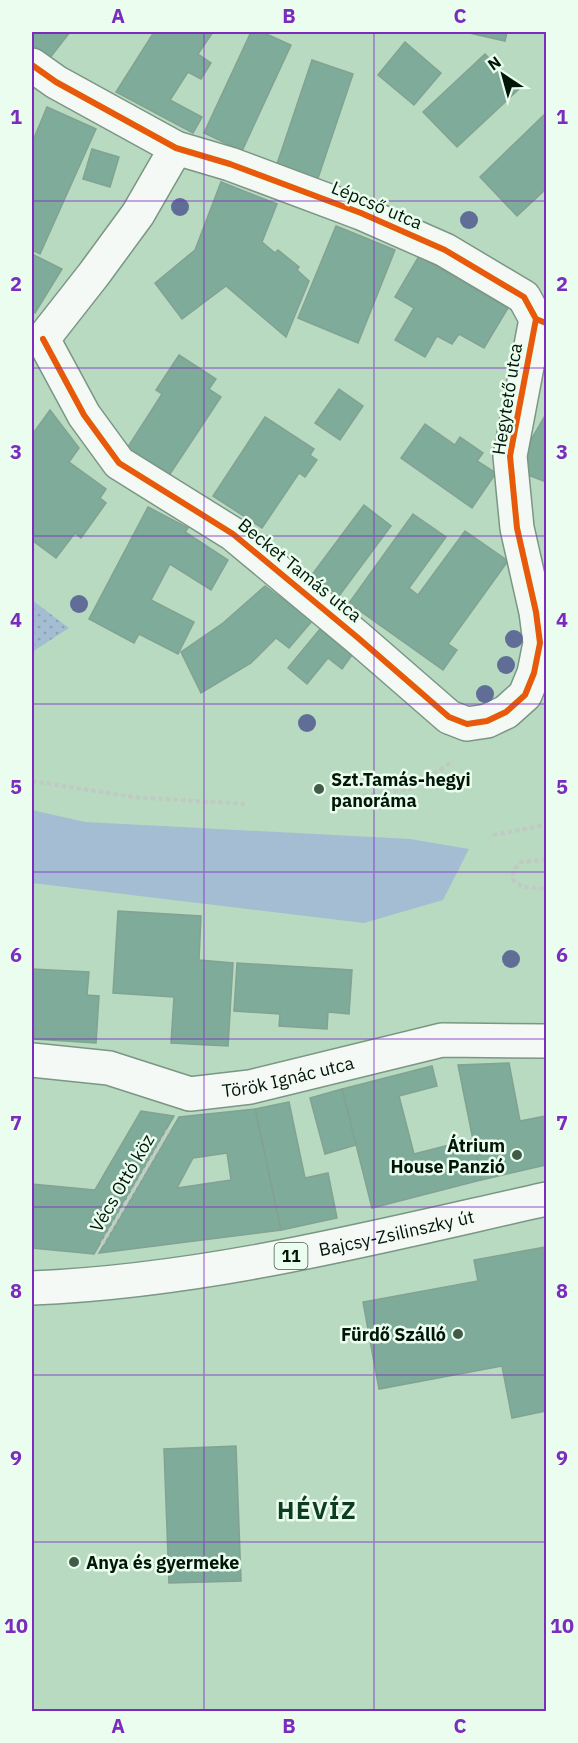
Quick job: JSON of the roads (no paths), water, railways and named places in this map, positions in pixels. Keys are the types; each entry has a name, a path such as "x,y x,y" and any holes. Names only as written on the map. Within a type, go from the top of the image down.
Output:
{"street":[{"path":"32,64 56,82 176,148"},
{"name":"Lépcső utca","path":"176,148 230,164 361,213 445,250 524,297 541,321"},
{"name":"Becket Tamás utca","path":"176,148 138,214 94,274 37,339 84,415 119,463 233,534 348,629 449,717 467,724 487,721 506,712 525,695"},
{"name":"Hegytető utca","path":"525,695 534,673 540,643 536,612 517,528 510,456 541,321"},
{"name":"Török Ignác utca","path":"32,1060 109,1068 190,1094 250,1087 442,1040 546,1041"},
{"name":"Bajcsy-Zsilinszky út","path":"32,1288 77,1286 187,1273 287,1257 546,1199"}],"place":[{"name":"Szt.Tamás-hegyi panoráma","path":"319,789"},
{"name":"Átrium House Panzió","path":"517,1155"},
{"name":"Fürdő Szálló","path":"458,1334"},
{"name":"Anya és gyermeke","path":"74,1562"}],"district":[{"name":"HÉVÍZ","path":"317,1510"}]}
